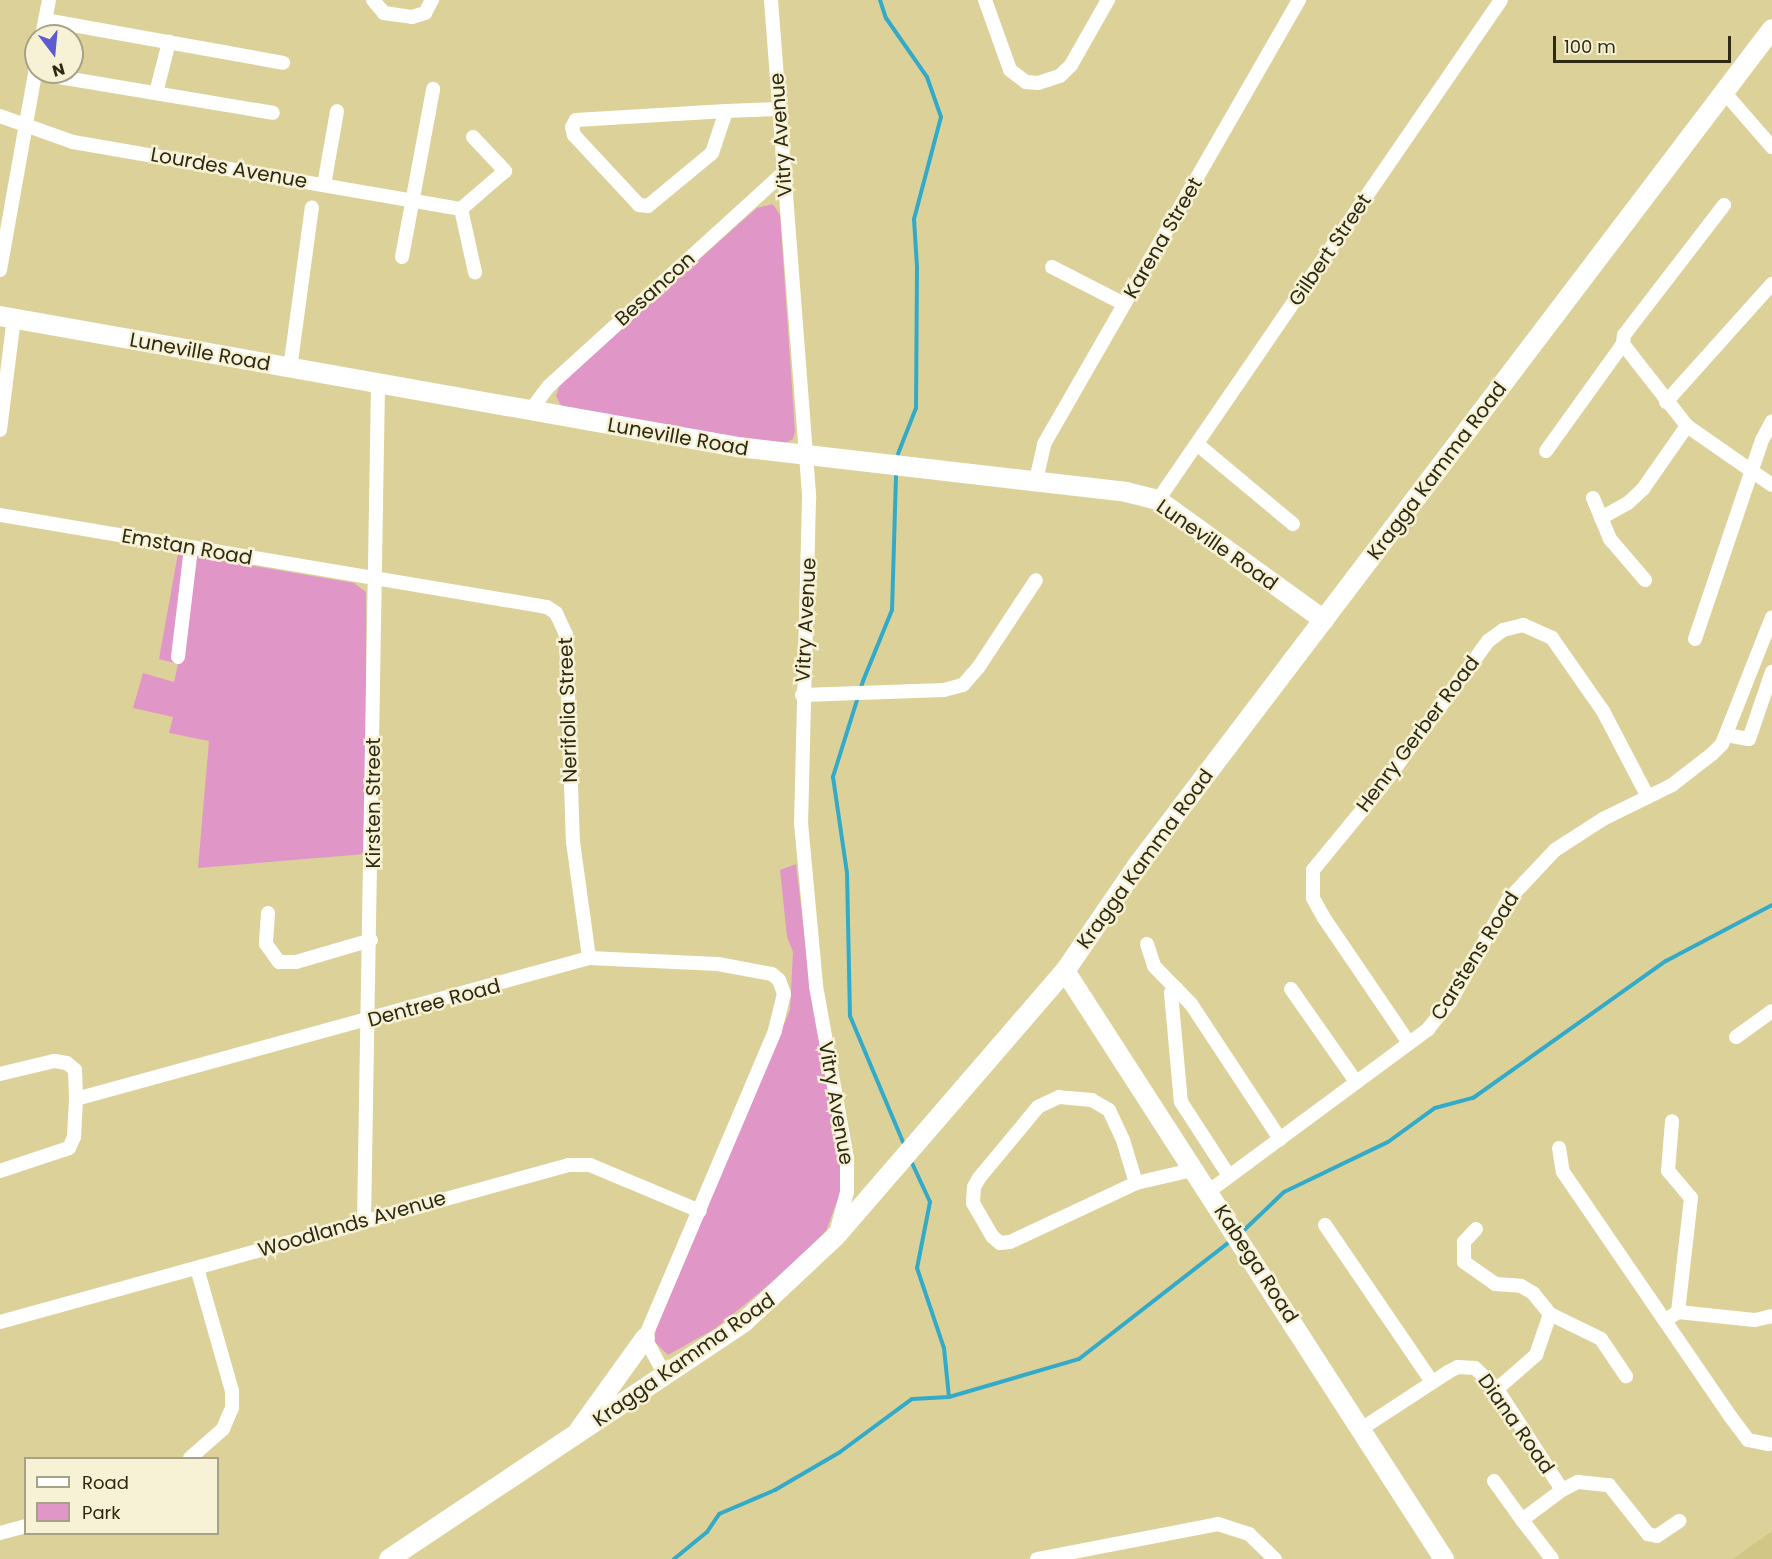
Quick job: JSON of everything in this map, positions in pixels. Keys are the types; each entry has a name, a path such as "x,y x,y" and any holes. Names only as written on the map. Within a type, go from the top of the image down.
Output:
{"main road":[{"name":"Kragga Kamma Road","path":"389,1559 666,1377 767,1305 836,1236 1065,971 1138,863 1772,29"},
{"name":"Luneville Road","path":"7,317 378,385 806,456 1036,480 1126,492 1158,500 1324,620"},
{"name":"Kabega Road","path":"1065,971 1192,1170 1273,1290 1444,1559"},
{"path":"574,1437 645,1338"}],"street":[{"path":"44,24 49,0"},
{"path":"373,0 384,13 412,17 425,13 432,0"},
{"name":"Vitry Avenue","path":"771,0 806,456 810,559 802,694 801,823 815,974 848,1177 836,1236"},
{"path":"985,0 1010,70 1026,82 1060,76 1071,65 1108,0"},
{"name":"Karena Street","path":"1036,480 1044,444 1299,0"},
{"name":"Gilbert Street","path":"1158,500 1501,0"},
{"path":"45,20 283,63"},
{"path":"156,93 169,42"},
{"path":"84,79 273,113"},
{"path":"0,270 32,84"},
{"path":"402,257 433,89"},
{"path":"1725,93 1772,147"},
{"path":"726,111 712,153 648,206 639,206 572,131 576,120 726,111 779,109"},
{"path":"324,185 337,111"},
{"name":"Lourdes Avenue","path":"0,116 73,142 461,209"},
{"path":"473,137 505,171 461,209 475,272"},
{"name":"Besancon","path":"530,411 549,386 784,172"},
{"path":"1546,451 1623,344 1624,334 1724,205"},
{"path":"290,369 312,207"},
{"path":"1052,267 1124,304"},
{"path":"1666,402 1772,284"},
{"path":"0,430 7,317"},
{"path":"1623,344 1687,426 1772,485"},
{"name":"Kirsten Street","path":"364,1221 371,940 373,579 378,385"},
{"path":"1695,639 1753,473 1762,440 1772,421"},
{"path":"1601,518 1628,503 1643,489 1687,426"},
{"path":"1197,444 1293,524"},
{"path":"1593,498 1617,549 1645,580"},
{"name":"Emstan Road","path":"0,515 373,579"},
{"path":"178,657 191,548"},
{"name":"Nerifolia Street","path":"373,579 548,608 562,621 568,651 573,842 588,958"},
{"path":"802,694 944,690 963,685 978,668 1036,580"},
{"name":"Carstens Road","path":"1212,1197 1229,1176 1428,1029 1450,1002 1508,900 1529,874 1577,834 1648,797 1713,754 1726,735 1772,617"},
{"name":"Henry Gerber Road","path":"1409,1043 1324,918 1313,898 1313,870 1382,786 1488,642 1503,630 1523,626 1552,638 1603,711 1648,797"},
{"path":"1726,735 1749,739 1772,672"},
{"path":"268,913 266,944 279,962 296,962 371,940"},
{"path":"1147,944 1154,966 1176,988 1280,1138"},
{"name":"Dentree Road","path":"76,1100 369,1021 588,958 743,967 772,974 779,980 784,994 775,1031 700,1211"},
{"path":"1176,988 1171,993 1181,1102 1229,1176"},
{"path":"1291,989 1356,1082"},
{"path":"1736,1037 1772,1011"},
{"path":"0,1074 54,1061 67,1063 75,1070 76,1100 74,1137 69,1148 0,1171"},
{"path":"1136,1183 1123,1140 1108,1110 1092,1100 1059,1097 1038,1107 979,1179 974,1187 973,1203 993,1237 1000,1243 1010,1242 1136,1183 1192,1170"},
{"path":"1672,1121 1668,1171 1691,1198 1672,1316"},
{"path":"1559,1148 1563,1172 1672,1316 1748,1440 1769,1444"},
{"name":"Woodlands Avenue","path":"0,1323 364,1221 580,1164 700,1211"},
{"path":"666,1377 645,1338 700,1211"},
{"path":"1325,1226 1432,1382"},
{"path":"1476,1229 1464,1242 1464,1262 1495,1284 1521,1286 1533,1293 1550,1314 1601,1339 1626,1376"},
{"path":"191,1457 223,1429 232,1408 232,1391 197,1268"},
{"path":"1497,1389 1536,1355 1550,1314"},
{"path":"1672,1316 1755,1320 1772,1316"},
{"name":"Diana Road","path":"1361,1429 1458,1367 1470,1366 1480,1371 1497,1389 1563,1490 1522,1520"},
{"path":"1494,1481 1552,1559"},
{"path":"1563,1490 1578,1482 1609,1485 1648,1534 1657,1536 1679,1521"},
{"path":"1037,1559 1218,1524 1249,1534 1275,1559"},
{"path":"0,1533 24,1527"}],"shaded area":[{"path":"1772,1531 1772,1559 1733,1559"}],"green space":[{"path":"773,204 780,215 795,431 793,439 780,446 563,409 556,396 560,384 757,208"},
{"path":"178,553 354,583 366,592 366,854 198,868 209,741 169,733 173,717 133,708 143,673 174,682 178,664 159,659"},
{"path":"796,864 813,1007 843,1169 842,1188 826,1231 788,1269 716,1328 668,1355 654,1341 656,1329 790,1010 793,952 787,937 780,870"}],"waterway":[{"path":"880,0 886,18 927,77 941,117 914,219 917,267 916,408 898,454"},
{"path":"896,476 892,610 863,681 833,777 847,873 850,1016 903,1142"},
{"path":"1241,1233 1284,1192 1388,1142 1435,1108 1473,1098 1666,961 1772,905"},
{"path":"912,1163 930,1202 917,1268 944,1348 949,1397"},
{"path":"674,1559 707,1532 719,1514 775,1490 840,1452 912,1399 949,1397 1079,1359 1232,1240"}]}
